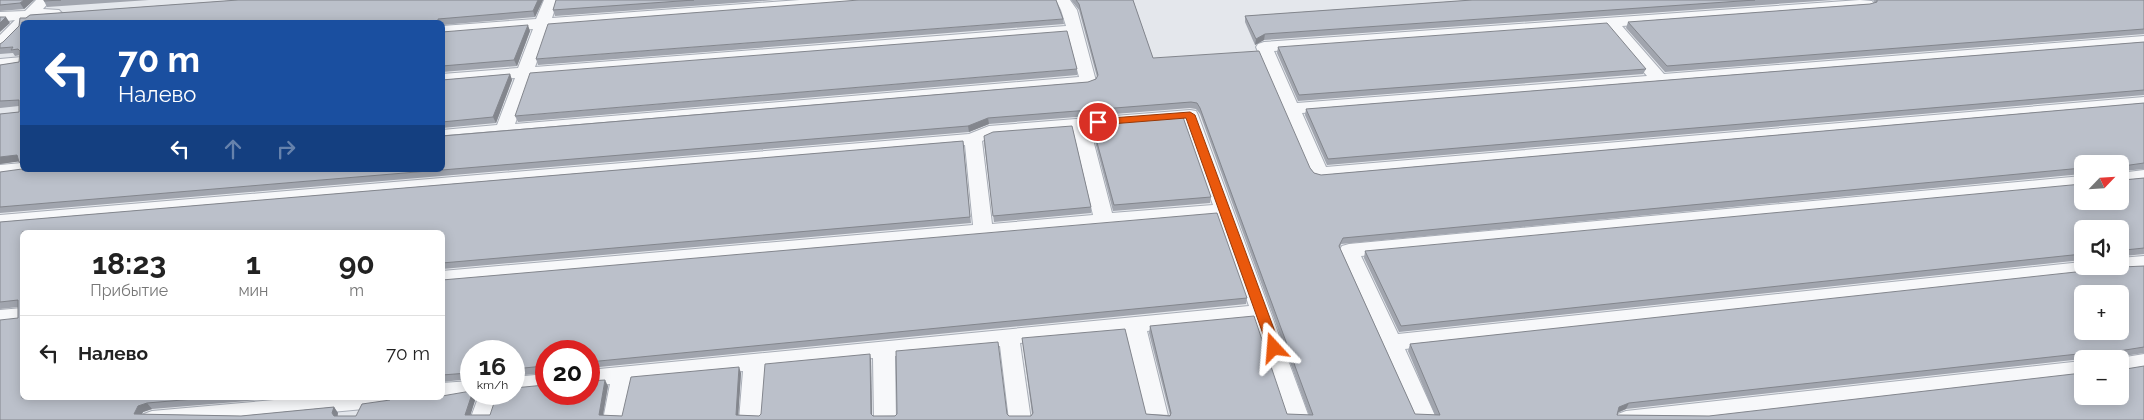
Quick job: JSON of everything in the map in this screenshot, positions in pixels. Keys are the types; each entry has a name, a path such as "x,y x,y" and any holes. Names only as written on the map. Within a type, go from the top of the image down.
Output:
{"lane":[{"path":"24,20 44,0"},
{"path":"504,130 551,0"},
{"path":"445,31 860,0"},
{"path":"445,135 1088,81 1068,10 1063,0"},
{"path":"1867,4 1264,47 1320,173 2144,102"},
{"path":"0,17 67,12"},
{"path":"1610,22 1659,80"},
{"path":"0,44 20,24"},
{"path":"445,79 1073,30"},
{"path":"1291,109 2144,41"},
{"path":"0,64 20,62"},
{"path":"0,221 973,139 990,131 1190,115 1262,312 1299,420"},
{"path":"1080,124 1104,220"},
{"path":"973,139 983,230"},
{"path":"0,171 20,169"},
{"path":"2129,178 2144,176"},
{"path":"1426,420 1349,251 2074,183"},
{"path":"445,278 1224,210"},
{"path":"2129,264 2144,263"},
{"path":"1391,344 2074,270"},
{"path":"600,377 1262,312"},
{"path":"0,318 20,316"},
{"path":"1134,325 1158,420"},
{"path":"1009,337 1020,420"},
{"path":"884,349 885,420"},
{"path":"750,420 755,362"},
{"path":"2129,364 2144,362"},
{"path":"1626,420 2074,370"},
{"path":"614,420 623,374"},
{"path":"445,392 460,390"},
{"path":"152,420 353,410 380,400"},
{"path":"481,420 486,405"}],"building":[{"path":"0,0 24,0 20,3 0,5"},
{"path":"238,0 538,0 533,11 438,20 20,20 20,51 18,49 11,50 13,47 0,48 0,44 19,26 20,18 26,18 30,15"},
{"path":"556,0 694,0 553,10"},
{"path":"859,0 1056,0 1063,19 536,59 548,24"},
{"path":"1076,0 1133,0 1153,58 1259,51 1310,168 1314,173 1321,175 2144,103 2144,163 2129,165 2129,155 2074,155 2074,169 1343,238 1339,246 1415,414 1440,415 1410,344 2074,272 2074,275 2129,275 2129,267 2144,266 2144,347 2125,350 2074,350 2074,354 1629,403 1619,407 1617,415 1709,416 2074,374 2074,405 2129,405 2129,368 2144,366 2144,420 0,420 0,320 18,318 18,300 0,302 0,222 963,141 970,217 445,263 445,230 20,230 20,400 182,400 147,403 138,406 134,414 241,416 334,407 332,413 334,416 356,416 362,404 390,400 445,400 445,395 460,393 460,405 468,405 465,415 490,415 493,405 525,405 525,387 535,386 535,405 600,405 600,380 605,380 599,415 622,416 631,377 739,367 736,415 759,416 761,414 765,364 870,354 871,414 873,416 895,416 897,414 896,351 998,342 1007,414 1009,416 1031,416 1033,413 1022,338 1125,329 1146,414 1170,416 1171,413 1150,326 1254,316 1287,414 1313,415 1197,103 988,118 968,126 445,170 445,136 1088,82 1096,79 1098,75 1079,4"},
{"path":"1472,0 1755,0 1265,34 1256,39 1245,16"},
{"path":"1877,0 2144,0 2144,29 1667,66 1628,22 1870,4 1877,2"},
{"path":"0,17 6,17 0,23"},
{"path":"1607,23 1646,69 1299,95 1278,47"},
{"path":"528,25 514,60 445,66 445,32"},
{"path":"1067,31 1077,69 515,116 530,73"},
{"path":"2144,42 2144,90 1328,159 1306,109"},
{"path":"20,51 20,162 17,155 0,157 0,114 19,112 19,100 0,101 0,65 19,62"},
{"path":"510,74 493,117 445,122 445,80"},
{"path":"1183,117 1211,197 1114,205 1092,124"},
{"path":"1072,126 1091,207 993,216 984,136 993,132"},
{"path":"20,169 20,172 416,172 0,207 0,172"},
{"path":"2144,178 2144,248 2129,250 2129,220 2074,220 2074,255 1401,326 1365,251 2074,185 2074,210 2129,210 2129,179"},
{"path":"1217,213 1247,298 600,361 600,340 535,340 535,367 525,368 525,340 460,340 460,374 445,375 445,280"}],"route":[{"path":"1098,122 1190,115 1274,348"}]}
